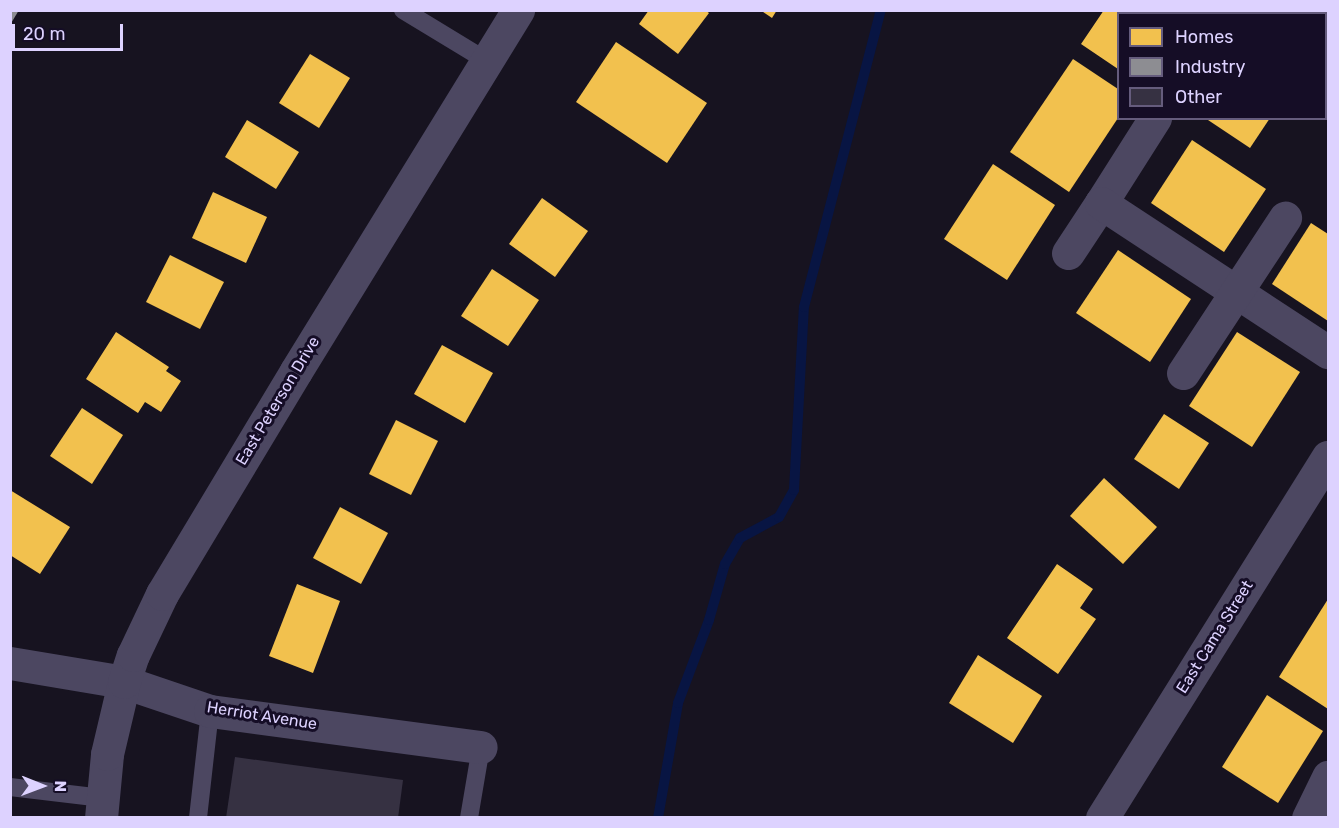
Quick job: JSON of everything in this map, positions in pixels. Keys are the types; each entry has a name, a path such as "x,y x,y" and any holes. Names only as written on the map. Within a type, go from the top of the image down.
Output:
{"street":[{"name":"East Peterson Drive","path":"102,808 107,754 124,682 133,655 162,594 518,10"},
{"path":"1068,253 1154,120"},
{"path":"1101,203 1329,352"},
{"path":"1183,373 1286,218"},
{"name":"East Cama Street","path":"1102,818 1329,457"},
{"name":"Herriot Avenue","path":"10,663 124,682 210,711 481,747"},
{"path":"1308,818 1329,777"}],"lane":[{"path":"403,10 487,61"},
{"path":"198,818 210,711"},
{"path":"469,818 481,747"},
{"path":"10,787 102,808"}],"building: Homes":[{"path":"649,10 705,10 709,13 678,54 639,24"},
{"path":"760,10 777,10 772,18"},
{"path":"1104,10 1189,10 1188,12 1117,12 1117,68 1081,44"},
{"path":"1255,10 1294,10 1296,12 1254,12"},
{"path":"616,42 707,103 667,163 576,102"},
{"path":"310,54 350,78 319,128 279,103"},
{"path":"1073,59 1117,88 1117,120 1069,192 1010,152"},
{"path":"247,120 299,152 276,189 225,157"},
{"path":"1208,120 1269,120 1250,148"},
{"path":"1192,140 1266,189 1224,252 1151,203"},
{"path":"993,164 1055,205 1007,280 944,239"},
{"path":"213,192 267,217 246,263 192,238"},
{"path":"542,198 588,231 555,277 509,244"},
{"path":"1311,223 1328,234 1328,321 1272,284"},
{"path":"1118,250 1191,299 1150,362 1076,313"},
{"path":"170,255 224,282 200,329 146,302"},
{"path":"492,269 539,300 508,346 461,316"},
{"path":"116,332 169,367 166,371 181,381 161,412 145,402 138,413 86,379"},
{"path":"1237,332 1300,372 1252,447 1189,406"},
{"path":"442,345 493,373 465,423 414,394"},
{"path":"82,408 123,435 92,484 50,456"},
{"path":"1164,414 1209,443 1179,489 1134,459"},
{"path":"396,420 438,441 411,495 369,474"},
{"path":"1104,478 1157,527 1123,564 1070,516"},
{"path":"10,490 70,527 40,574 10,555"},
{"path":"340,507 388,533 361,584 313,558"},
{"path":"1057,564 1093,589 1080,608 1096,619 1058,674 1007,638"},
{"path":"297,584 340,601 313,673 269,656"},
{"path":"1328,599 1328,709 1279,677"},
{"path":"978,655 1042,696 1013,743 949,703"},
{"path":"1267,695 1323,731 1278,803 1222,767"}],"building: Industry":[{"path":"10,10 19,10 10,25"}],"building: Other":[{"path":"235,757 403,780 398,818 226,818"}],"waterway":[{"path":"658,818 678,703 709,620 725,564 740,538 779,517 794,490 804,307 881,10"}]}
